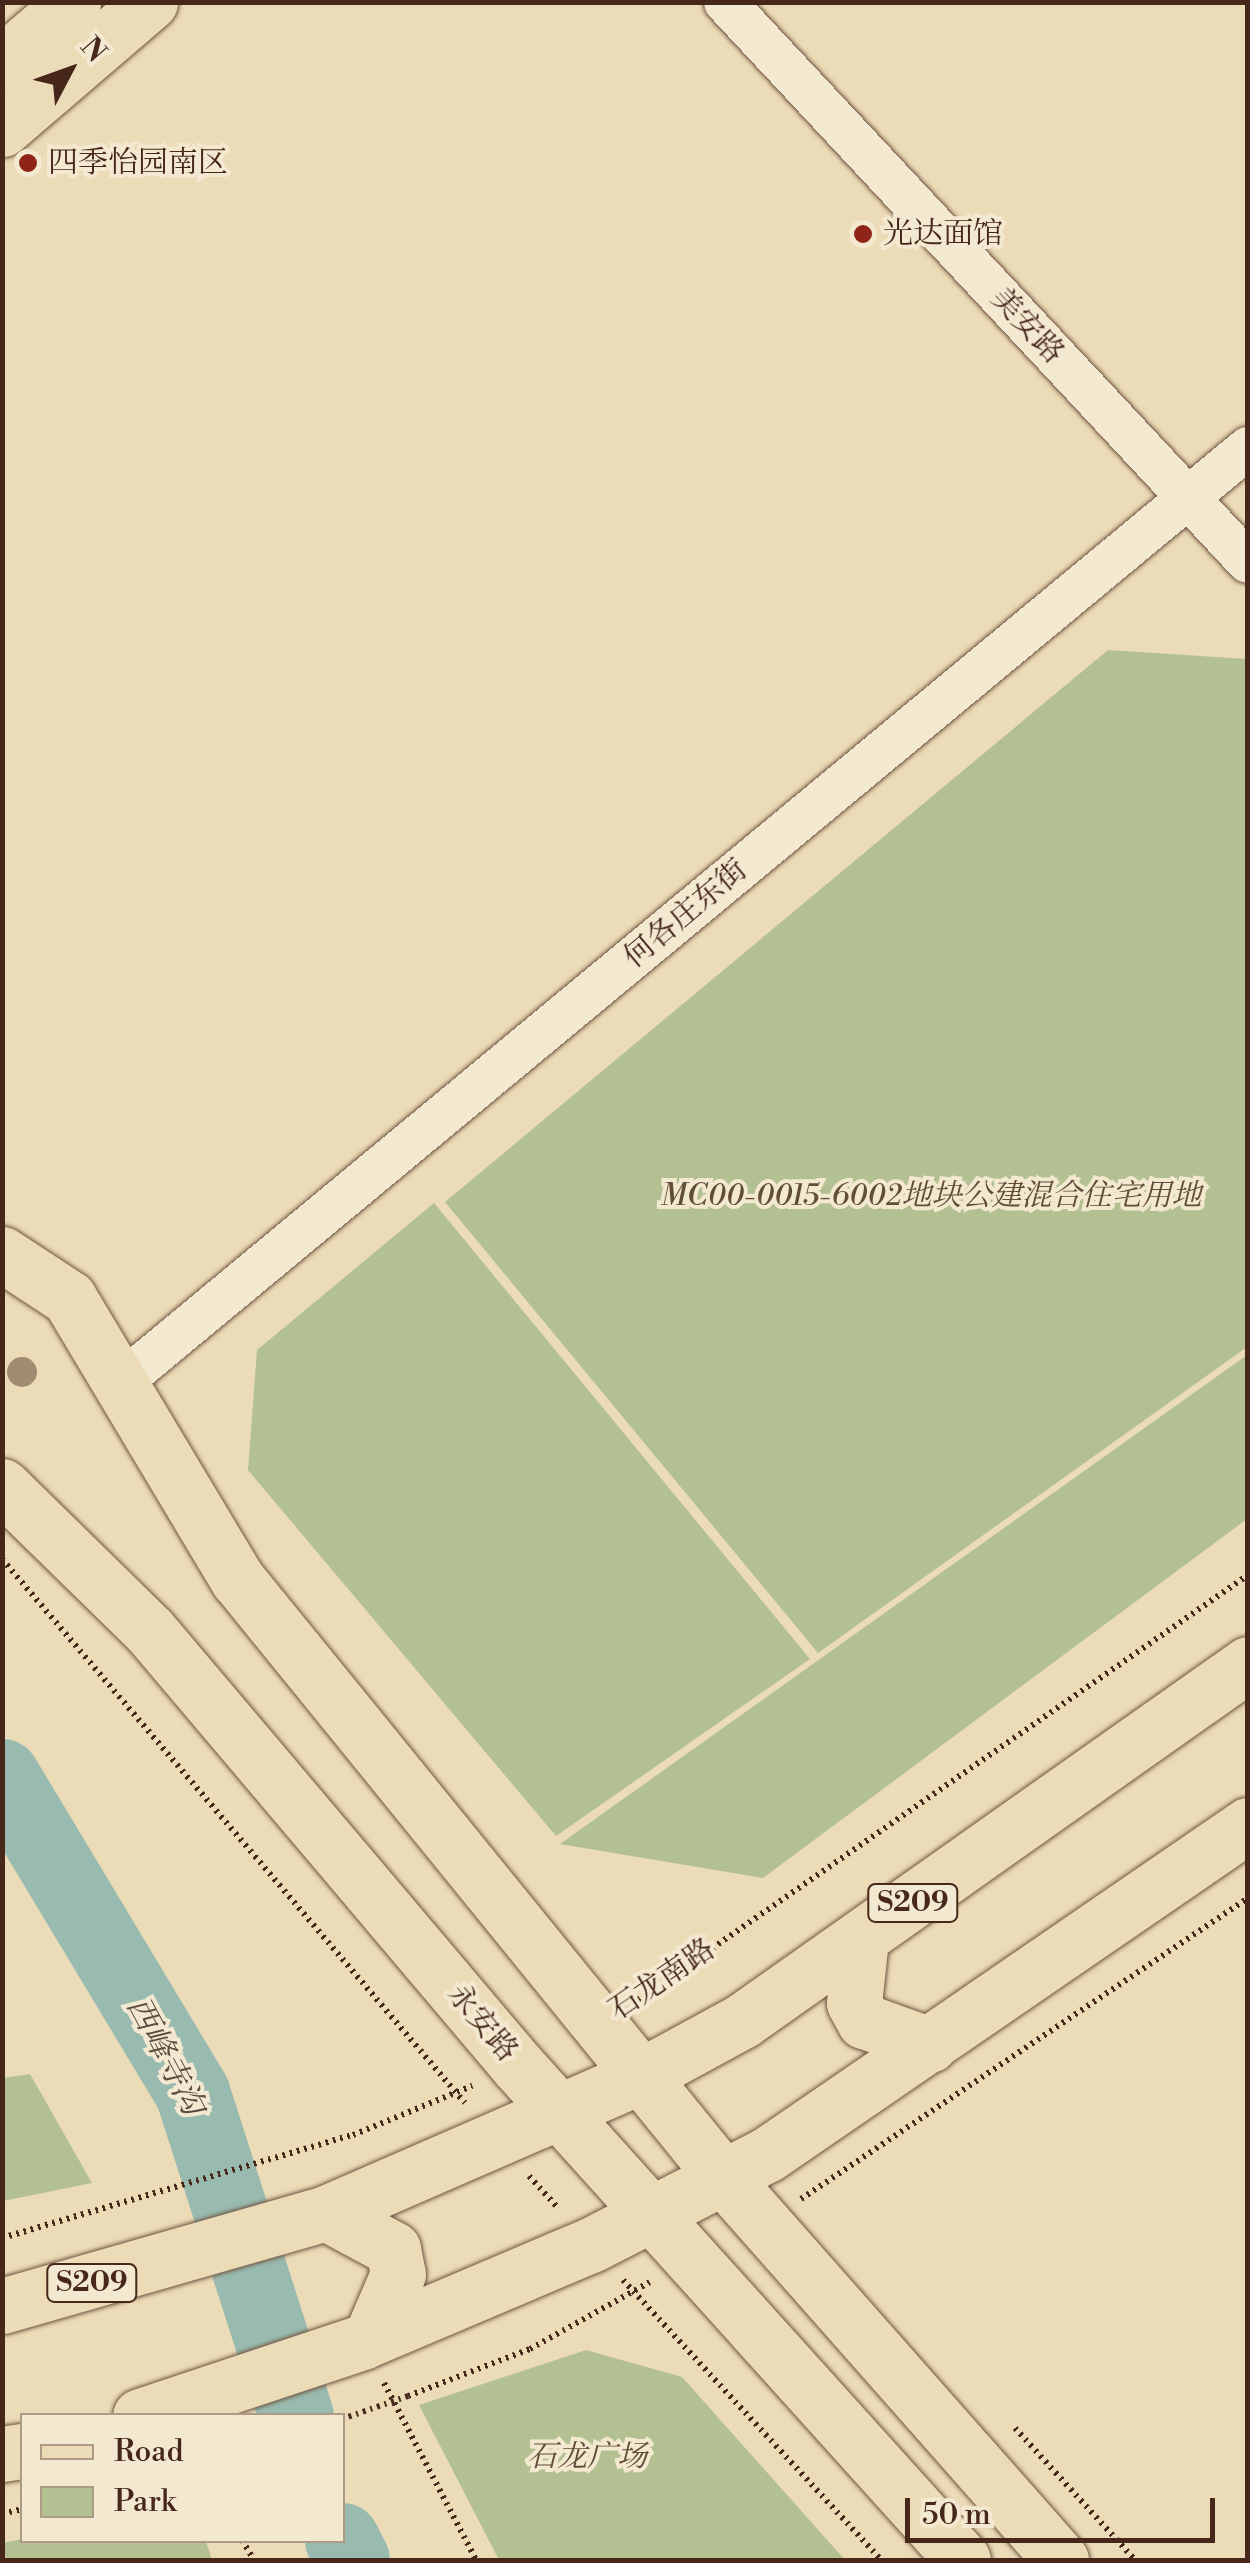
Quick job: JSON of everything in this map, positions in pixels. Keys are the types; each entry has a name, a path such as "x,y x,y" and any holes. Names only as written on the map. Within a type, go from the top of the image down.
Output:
{"main road":[{"path":"2,63 73,2"},
{"path":"2,128 150,2"},
{"path":"2,1254 69,1298 125,1379 238,1580 723,2177 1061,2560"},
{"name":"永安路","path":"2,1486 150,1631 517,2065 963,2560"},
{"name":"S209","path":"2,2306 181,2259 326,2213 562,2116 641,2076 742,2022 1248,1664"},
{"path":"149,2413 367,2340 591,2245 723,2177 930,2045 1248,1825"},
{"path":"861,1938 854,2003 864,2020 930,2045"},
{"path":"326,2213 393,2248 398,2274 367,2340"}],"street":[{"name":"美安路","path":"725,2 1248,562"},
{"name":"何各庄东街","path":"125,1379 1248,448"}],"path":[{"path":"2,1560 498,2142 880,2560"},
{"name":"石龙南路","path":"598,2022 1248,1575"},
{"path":"760,2220 832,2182 1248,1898"},
{"path":"2,2238 309,2148 456,2093 517,2065"},
{"path":"345,2418 530,2348 690,2259"},
{"path":"367,2340 476,2560"}],"green space":[{"name":"MC00-0015-6002地块公建混合住宅用地","path":"1108,650 1247,659 1247,1347 818,1653 445,1202"},
{"path":"434,1203 810,1659 556,1836 248,1470 257,1350"},
{"path":"1247,1355 1247,1519 763,1878 560,1844"},
{"path":"30,2074 92,2183 3,2201 3,2078"},
{"name":"石龙广场","path":"586,2350 682,2377 845,2560 499,2560 419,2405"},
{"path":"20,2539 20,2543 207,2543 212,2560 3,2560 3,2543"}],"waterway":[{"name":"西峰寺沟","path":"2,1776 192,2092 295,2413"},
{"name":"西峰寺沟","path":"344,2543 352,2560"}],"place":[{"name":"四季怡园南区","path":"28,163"},
{"name":"光达面馆","path":"863,234"}]}
